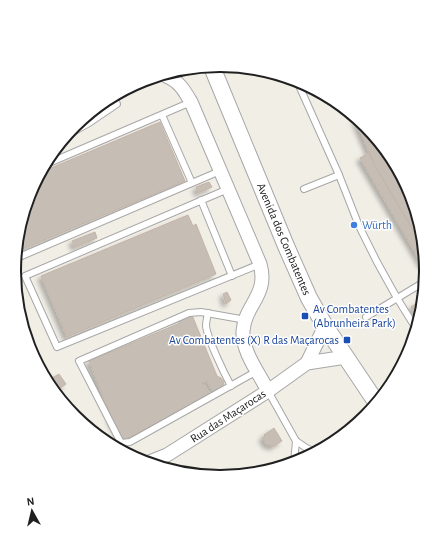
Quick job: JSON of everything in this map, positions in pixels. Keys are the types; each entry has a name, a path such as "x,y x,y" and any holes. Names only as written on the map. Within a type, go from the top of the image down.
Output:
{"street":[{"name":"Avenida dos Combatentes","path":"214,72 297,272 325,326 374,398"},
{"path":"171,78 180,84 191,102 260,264 262,272 261,288 246,320 243,331 248,354 268,391"},
{"name":"Rua das Maçarocas","path":"307,363 325,326"},
{"name":"Rua das Maçarocas","path":"155,460 167,455 268,391 307,363 346,357"}],"lane":[{"path":"301,90 339,175 359,226 377,262 412,322"},
{"path":"86,125 117,104 116,102"},
{"path":"55,160 191,102"},
{"path":"162,115 192,183"},
{"path":"21,256 220,171"},
{"path":"304,189 339,175"},
{"path":"228,189 25,276 57,347 260,264"},
{"path":"201,200 232,276"},
{"path":"366,317 419,285"},
{"path":"246,320 201,312 189,313 79,361 122,443 130,442 258,371"},
{"path":"208,313 206,327 208,335 224,374 231,386"},
{"path":"268,391 296,441 310,449"},
{"path":"295,456 296,441"}],"building":[{"path":"160,122 185,181 22,249 28,220 36,195 50,168"},
{"path":"359,130 378,150 398,183 404,195 415,234 374,164"},
{"path":"369,153 415,234 419,259 360,158"},
{"path":"209,182 212,187 198,193 196,187"},
{"path":"188,215 193,226 196,224 216,274 67,337 41,276"},
{"path":"95,232 97,238 75,247 72,241"},
{"path":"227,292 231,300 226,304 223,294"},
{"path":"416,304 414,312 411,307"},
{"path":"192,315 217,376 224,382 222,389 216,391 211,389 207,381 202,383 210,394 123,441 111,420 112,419 89,361 180,323 179,321"},
{"path":"59,374 66,384 59,389 52,378"},
{"path":"274,428 282,441 272,447 270,444 268,446 262,438"}],"place":[{"name":"Würth","path":"354,225"},
{"name":"Av Combatentes (Abrunheira Park)","path":"305,316"},
{"name":"Av Combatentes (X) R das Maçarocas","path":"347,340"}]}
